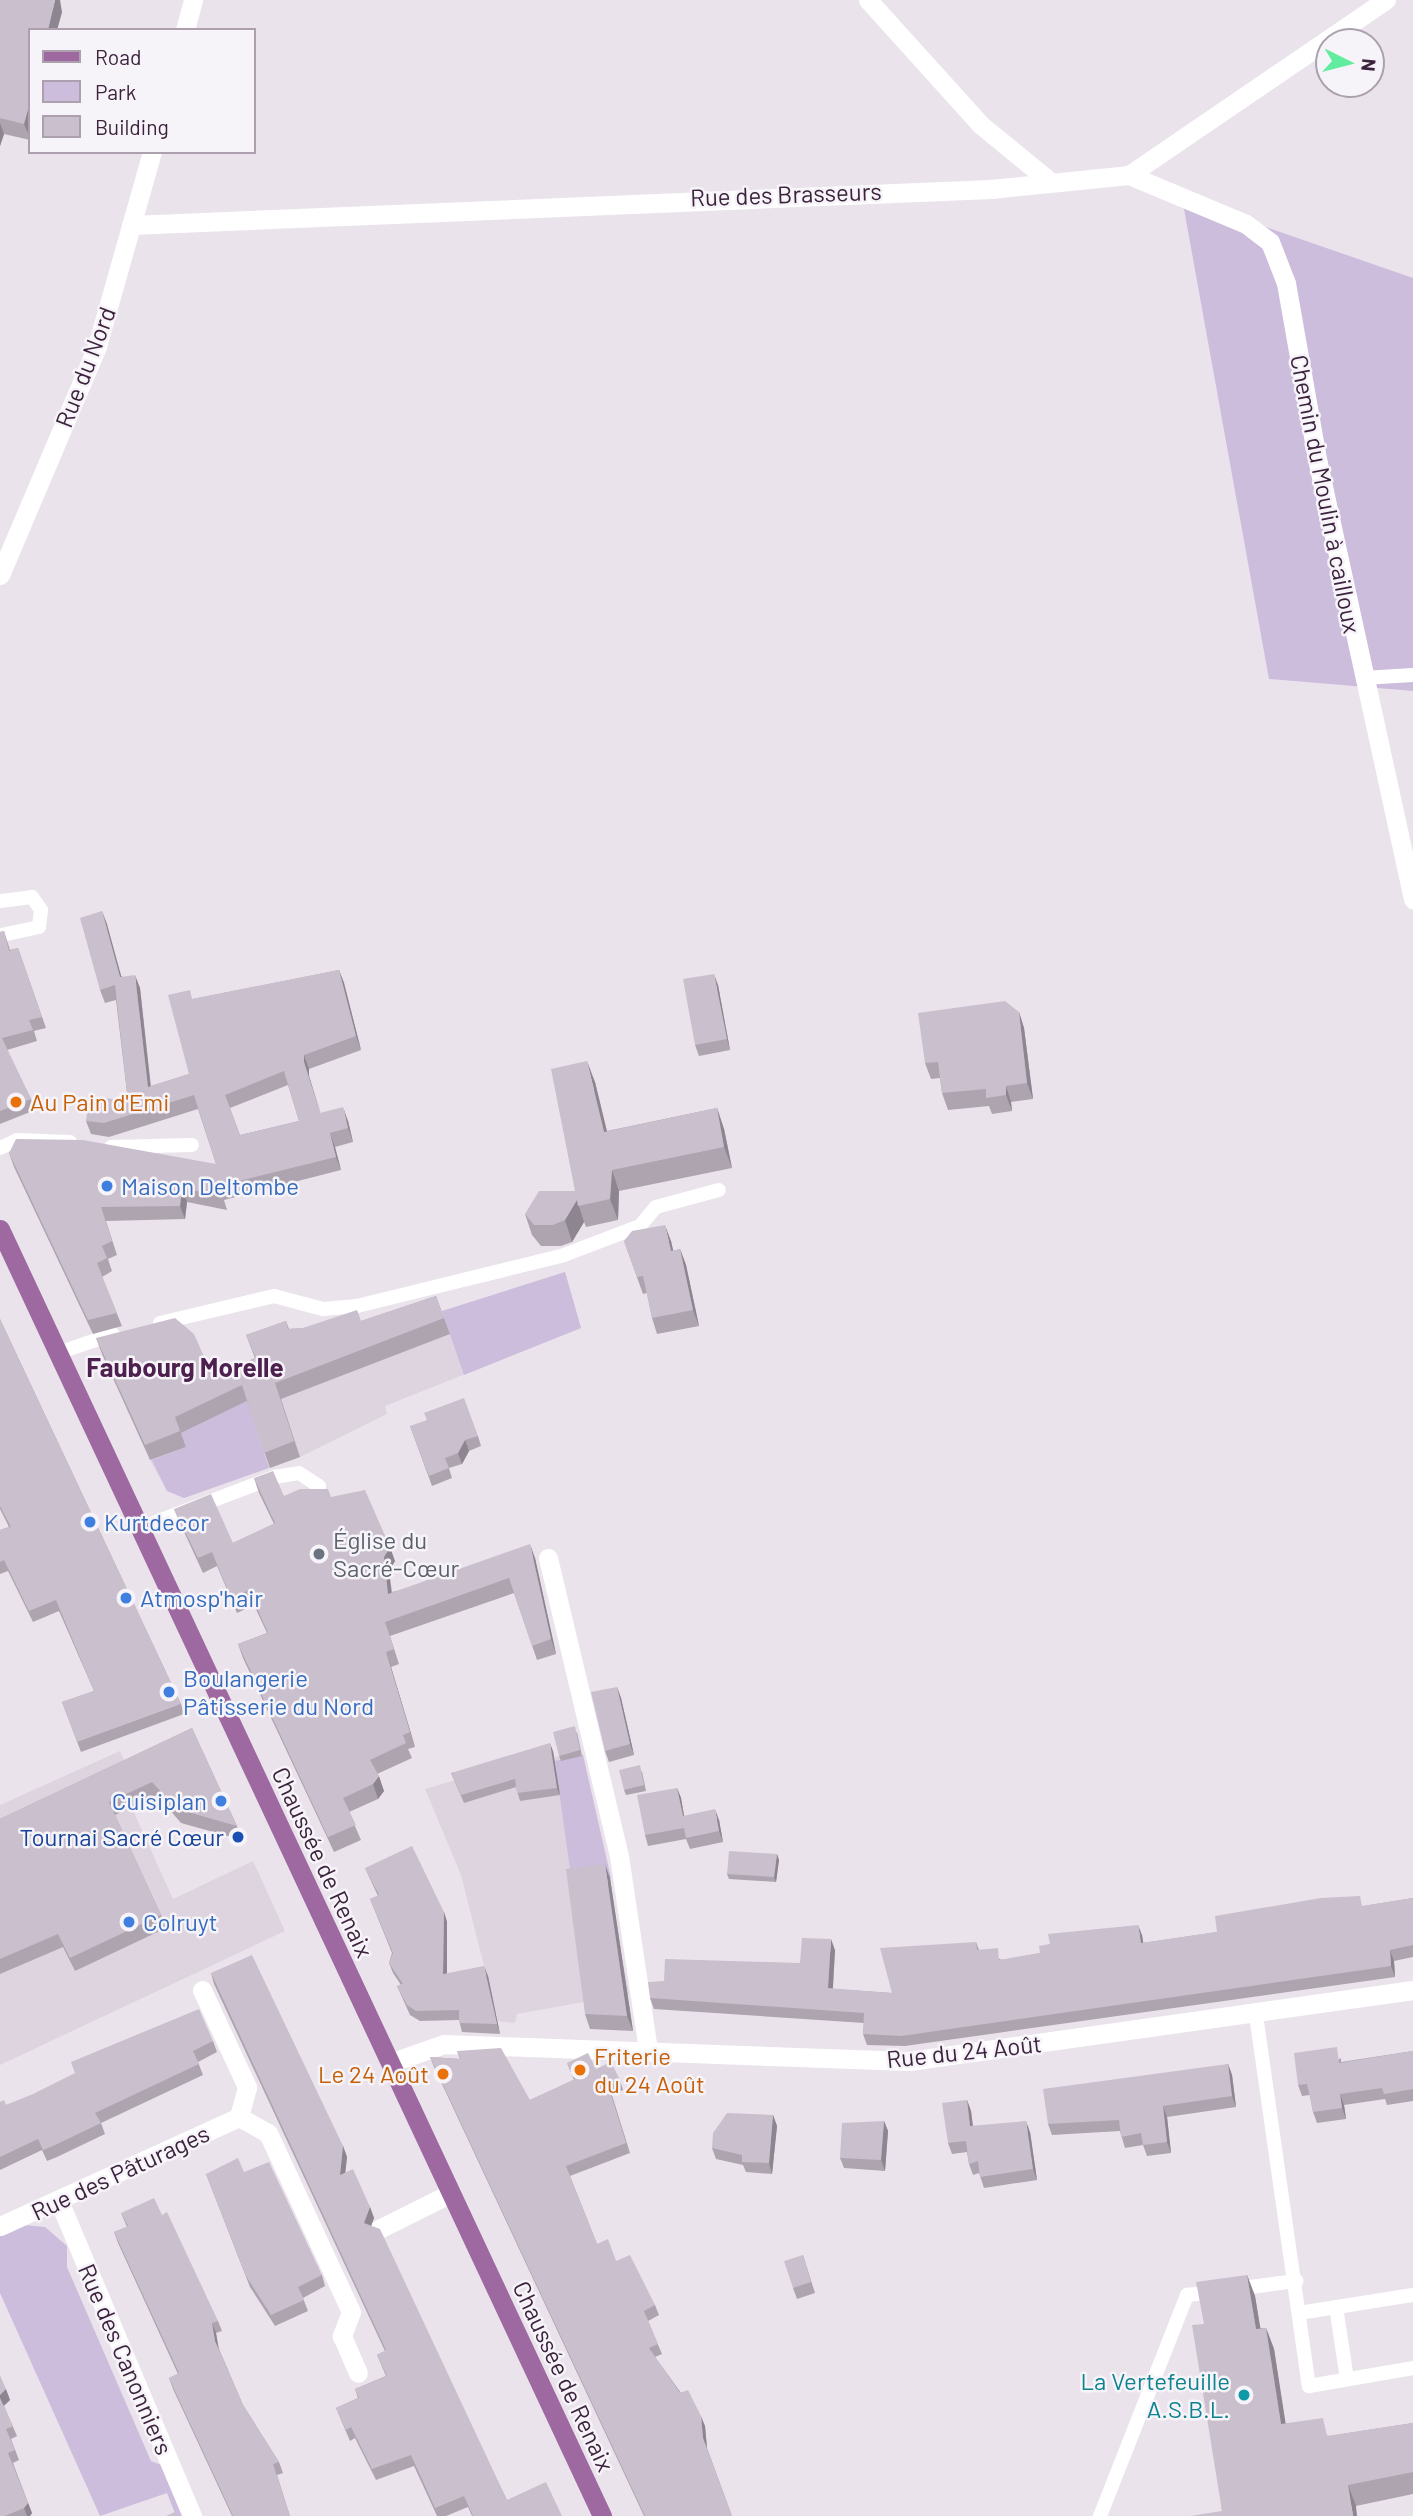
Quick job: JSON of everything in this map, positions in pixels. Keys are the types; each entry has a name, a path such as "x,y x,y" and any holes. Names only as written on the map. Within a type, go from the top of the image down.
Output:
{"main road":[{"name":"Chaussée de Renaix","path":"0,1229 602,2516"}],"street":[{"path":"185,28 192,0"},
{"path":"868,0 981,125 1047,179"},
{"path":"1129,174 1386,0"},
{"name":"Rue du Nord","path":"0,575 97,346 151,154"},
{"name":"Rue des Brasseurs","path":"131,225 991,189 1047,179 1129,174"},
{"name":"Chemin du Moulin à cailloux","path":"1129,174 1246,224 1270,242 1286,283 1363,678 1413,900"},
{"path":"548,1558 619,1856 648,2051"},
{"name":"Rue des Pâturages","path":"201,1990 247,2087 239,2117"},
{"name":"Rue du 24 Août","path":"390,2063 444,2044 909,2061 1256,2015 1413,1990"},
{"name":"Rue des Pâturages","path":"0,2226 239,2117"},
{"name":"Rue des Pâturages","path":"239,2117 268,2133 331,2250 351,2312 342,2336 358,2373"},
{"path":"379,2229 451,2193"},
{"name":"Rue des Canonniers","path":"59,2201 192,2516"}],"lane":[{"path":"1363,678 1413,675"},
{"path":"0,901 32,897 41,910 39,927 0,935"},
{"path":"0,1148 43,1139 92,1145 192,1145"},
{"path":"58,1353 139,1328 274,1296 323,1309 356,1306 564,1255 640,1226 656,1207 719,1190"},
{"path":"140,1528 275,1477 299,1473 319,1486"},
{"path":"1256,2015 1309,2386 1413,2368"},
{"path":"1100,2516 1187,2295 1296,2281"},
{"path":"1299,2314 1413,2295"},
{"path":"1336,2307 1347,2379"}],"shaded area":[{"path":"565,1272 581,1328 385,1406 387,1414 300,1457 184,1498 167,1491 150,1460 184,1410 368,1337"},
{"path":"120,1751 143,1802 132,1808 173,1899 253,1861 285,1931 0,2065 0,1805"},
{"path":"583,1755 629,1994 517,2014 515,2023 498,2021 461,1875 425,1789 530,1758"}],"green space":[{"path":"1182,198 1413,278 1413,691 1269,679"},
{"path":"565,1272 581,1328 464,1375 442,1311"},
{"path":"247,1401 269,1468 184,1498 167,1491 152,1460 186,1447 181,1433"},
{"path":"583,1755 611,1878 572,1884 555,1761"},
{"path":"24,2225 45,2227 67,2246 67,2267 151,2461 164,2466 184,2516 176,2516 167,2493 100,2516 0,2293 0,2235"}],"building":[{"path":"0,0 55,0 48,28 28,28 28,109 24,124 0,118"},
{"path":"102,911 120,977 135,975 148,1087 189,1074 168,995 190,990 192,999 339,970 356,1036 304,1055 320,1113 343,1107 348,1128 330,1133 336,1157 219,1186 222,1196 182,1188 180,1206 101,1207 112,1241 102,1246 107,1258 97,1263 117,1313 88,1320 9,1153 16,1139 83,1140 216,1164 194,1095 104,1123 86,1121 89,1096 128,1101 115,985 100,990 80,918","holes":["284,1071 299,1121 240,1135 225,1095"]},
{"path":"4,931 9,951 18,948 42,1017 29,1020 33,1030 2,1038 31,1099 0,1111 0,932"},
{"path":"714,974 727,1039 695,1045 683,979"},
{"path":"1005,1001 1019,1012 1027,1083 1006,1086 1006,1095 986,1098 986,1089 942,1093 938,1062 925,1063 918,1013"},
{"path":"587,1061 604,1132 717,1108 724,1147 612,1170 610,1199 578,1206 577,1200 565,1220 553,1225 534,1225 525,1214 539,1191 575,1191 551,1069"},
{"path":"665,1225 671,1251 680,1249 693,1310 652,1318 643,1276 637,1277 624,1241 632,1231"},
{"path":"436,1296 444,1318 275,1383 294,1441 264,1453 242,1385 175,1417 180,1431 145,1445 96,1338 175,1318 194,1334 213,1377 256,1358 246,1335 286,1321 288,1329 303,1328 357,1310 361,1321"},
{"path":"0,1319 181,1704 77,1742 62,1702 94,1691 56,1600 29,1611 4,1560 0,1562 0,1530 11,1527 0,1506"},
{"path":"464,1398 478,1436 465,1440 458,1453 445,1458 449,1468 429,1476 410,1426 427,1420 424,1413"},
{"path":"273,1471 284,1496 300,1489 328,1489 331,1497 365,1490 390,1547 384,1557 388,1594 530,1544 551,1639 532,1646 509,1578 385,1622 394,1649 386,1652 410,1732 403,1735 406,1743 370,1760 379,1776 373,1784 343,1798 356,1825 328,1837 238,1644 268,1633 249,1590 231,1598 212,1552 198,1558 174,1509 211,1494 233,1543 275,1523 254,1478"},
{"path":"617,1687 630,1744 605,1751 591,1692"},
{"path":"575,1726 580,1750 559,1756 553,1732"},
{"path":"192,1728 237,1826 177,1809 152,1782 109,1802 161,1915 70,1958 58,1934 0,1959 0,1819"},
{"path":"550,1743 557,1788 517,1793 515,1779 461,1795 451,1773"},
{"path":"640,1765 644,1785 624,1790 619,1770"},
{"path":"677,1788 683,1816 715,1809 719,1831 686,1838 684,1828 645,1835 637,1795"},
{"path":"412,1846 444,1912 443,1974 484,1966 497,2024 459,2023 459,2010 416,2011 407,2005 397,1986 403,1984 389,1963 393,1953 370,1899 379,1895 365,1868"},
{"path":"729,1851 777,1854 774,1877 727,1874"},
{"path":"605,1864 627,2016 585,2014 566,1869"},
{"path":"1360,1896 1362,1906 1413,1898 1413,1945 1390,1950 1391,1966 901,2036 863,2034 864,2013 650,1998 648,1982 664,1981 665,1959 800,1963 802,1938 831,1939 828,1988 892,1993 880,1948 976,1942 977,1950 998,1948 999,1960 1040,1953 1039,1946 1050,1944 1048,1934 1138,1925 1141,1943 1217,1932 1215,1916 1321,1898"},
{"path":"252,1955 343,2146 340,2175 353,2169 370,2207 364,2223 380,2229 507,2500 546,2482 562,2516 473,2516 464,2496 435,2508 411,2455 372,2469 351,2427 346,2430 336,2408 359,2398 355,2389 387,2376 377,2355 386,2350 211,1973"},
{"path":"199,2009 213,2041 193,2051 199,2064 95,2113 101,2123 53,2146 43,2150 38,2139 0,2157 0,2102 4,2100 6,2105 33,2094 75,2073 71,2062"},
{"path":"1337,2047 1339,2063 1413,2051 1413,2089 1384,2094 1382,2088 1340,2094 1342,2108 1313,2112 1307,2084 1298,2085 1294,2053"},
{"path":"501,2048 530,2100 575,2079 567,2063 588,2053 596,2069 611,2062 620,2080 608,2085 626,2143 566,2166 597,2244 608,2239 616,2261 630,2255 655,2305 644,2311 658,2344 649,2348 680,2393 688,2390 701,2416 703,2438 732,2516 645,2516 430,2057 461,2059 457,2051"},
{"path":"1228,2064 1232,2096 1163,2106 1167,2142 1143,2145 1141,2133 1121,2137 1119,2120 1048,2124 1043,2089"},
{"path":"967,2100 970,2126 1026,2121 1033,2169 980,2177 978,2161 969,2164 966,2141 948,2143 942,2103"},
{"path":"727,2113 773,2115 769,2163 742,2162 742,2155 712,2148 713,2133"},
{"path":"884,2121 881,2160 840,2158 842,2123"},
{"path":"238,2158 244,2172 269,2162 322,2275 298,2287 304,2300 271,2315 246,2276 206,2174"},
{"path":"154,2198 162,2215 167,2212 218,2321 212,2323 215,2341 243,2405 279,2462 273,2464 290,2516 233,2516 169,2378 179,2373 114,2232 128,2226 121,2213"},
{"path":"803,2255 811,2282 793,2288 784,2261"},
{"name":"La Vertefeuille A.S.B.L.","path":"1247,2275 1256,2329 1266,2328 1281,2424 1323,2418 1327,2436 1413,2423 1413,2472 1348,2485 1353,2516 1190,2516 1222,2511 1192,2325 1204,2324 1196,2282"},
{"path":"0,2376 6,2389 0,2395"},
{"path":"0,2398 13,2426 6,2429 15,2450 8,2453 28,2503 24,2508 5,2516 0,2516"}],"place":[{"name":"Au Pain d'Emi","path":"16,1102"},
{"name":"Maison Deltombe","path":"107,1186"},
{"name":"Kurtdecor","path":"90,1522"},
{"name":"Église du Sacré-Cœur","path":"319,1554"},
{"name":"Atmosp'hair","path":"126,1598"},
{"name":"Boulangerie Pâtisserie du Nord","path":"169,1692"},
{"name":"Cuisiplan","path":"221,1801"},
{"name":"Tournai Sacré Cœur","path":"238,1837"},
{"name":"Colruyt","path":"129,1922"},
{"name":"Friterie du 24 Août","path":"580,2070"},
{"name":"Le 24 Août","path":"443,2074"},
{"name":"La Vertefeuille A.S.B.L.","path":"1244,2395"}],"district":[{"name":"Faubourg Morelle","path":"185,1367"}]}
